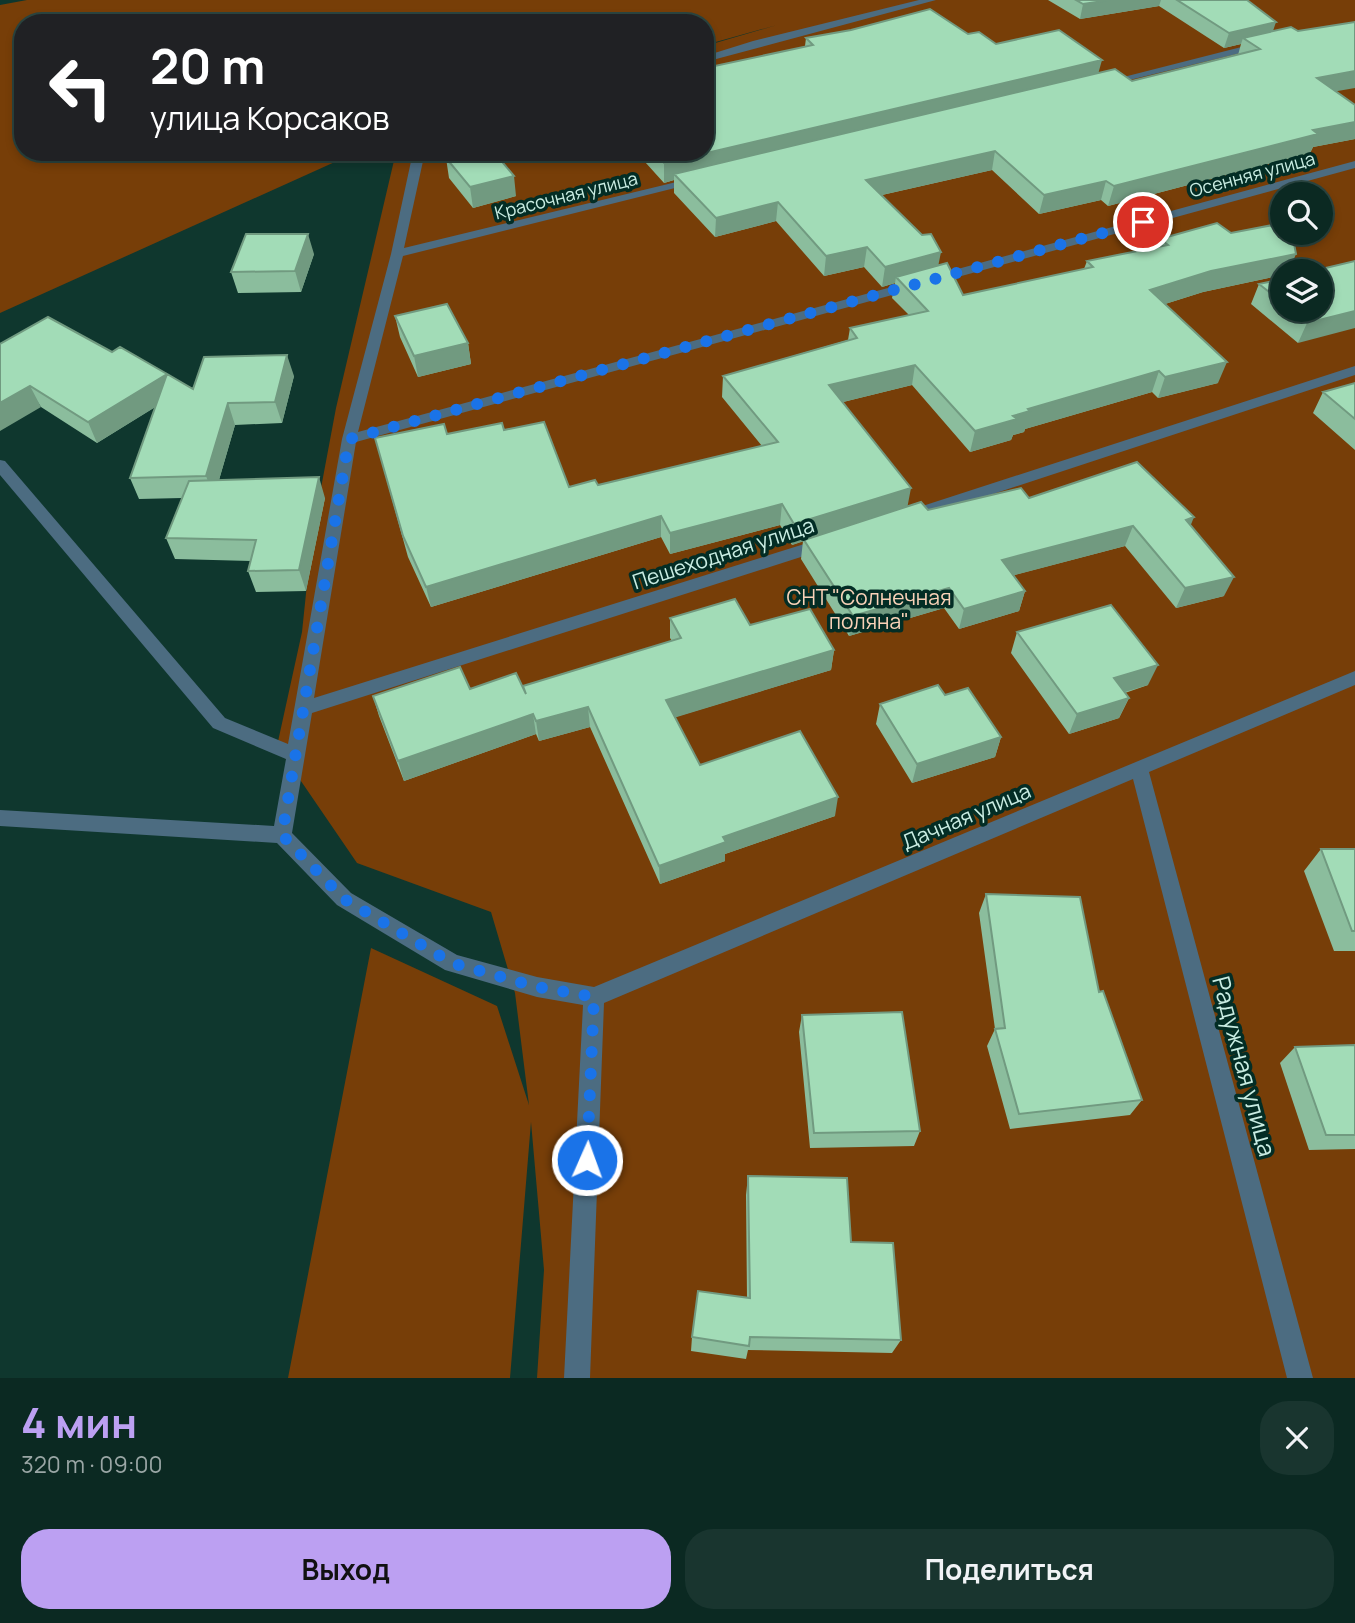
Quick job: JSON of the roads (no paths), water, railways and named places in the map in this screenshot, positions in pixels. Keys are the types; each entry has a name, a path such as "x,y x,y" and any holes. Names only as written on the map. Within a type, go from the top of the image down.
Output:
{"street":[{"path":"714,56 931,0"},
{"path":"1099,84 1274,42"},
{"path":"282,835 349,439 397,254 417,161"},
{"name":"Осенняя улица","path":"349,439 1355,164"},
{"name":"Красочная улица","path":"397,254 708,179"},
{"path":"895,521 1355,370"},
{"path":"0,465 219,723 295,755"},
{"name":"Пешеходная улица","path":"302,709 843,537"},
{"name":"Дачная улица","path":"594,997 1355,678"},
{"name":"Радужная улица","path":"1139,768 1300,1378"},
{"path":"0,818 282,835 344,899 452,963 537,987 594,997 578,1378"}],"park label":[{"name":"СНТ \"Солнечная поляна\"","path":"869,609"}]}
